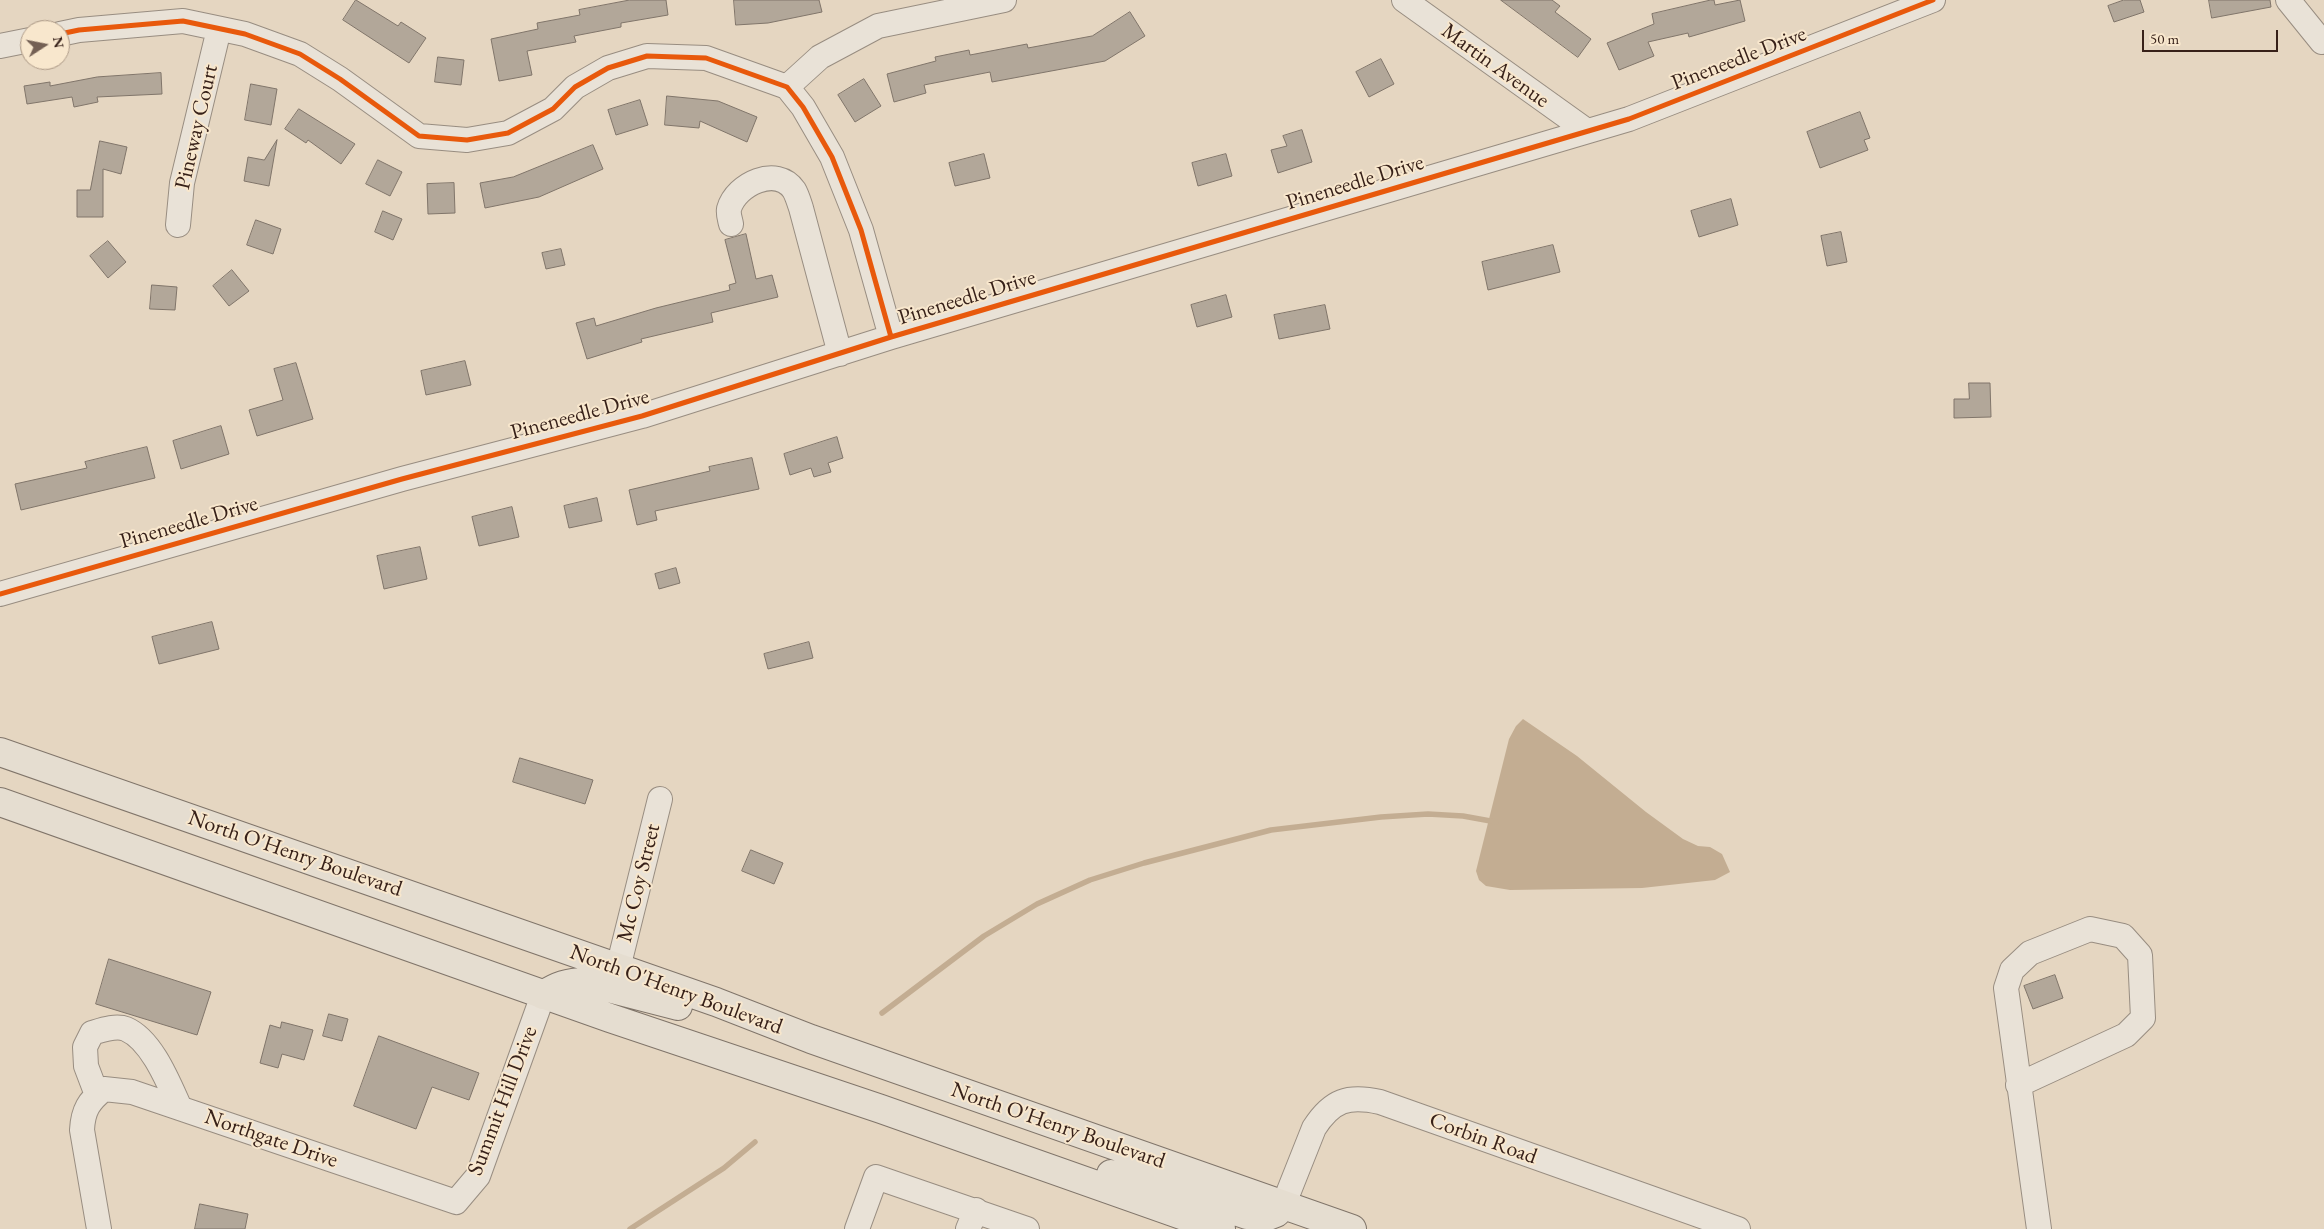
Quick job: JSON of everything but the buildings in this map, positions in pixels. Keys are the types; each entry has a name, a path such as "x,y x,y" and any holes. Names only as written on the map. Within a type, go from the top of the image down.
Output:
{"highway":[{"name":"North O'Henry Boulevard","path":"0,752 716,1002 811,1039 1352,1229"},
{"name":"North O'Henry Boulevard","path":"0,802 543,995 969,1140 1221,1229"},
{"path":"543,995 557,986 572,982 585,982 811,1039"},
{"path":"969,1140 1143,1182 1247,1215 1268,1216 1276,1213 1283,1206"}],"street":[{"path":"787,87 820,56 878,26 1004,0"},
{"name":"Pineneedle Drive","path":"0,594 402,479 642,416 891,337 1629,119 1933,0"},
{"path":"2288,0 2322,42"},
{"name":"Martin Avenue","path":"1408,1 1587,131"},
{"path":"70,32 183,21 245,34 300,54 340,78 418,136 467,140 508,133 552,109 576,87 608,68 647,56 706,58 787,87 803,107 832,157 861,230 891,337"},
{"name":"Pineway Court","path":"178,226 182,183 219,29"},
{"path":"0,46 20,42"},
{"path":"730,224 728,211 731,203 749,185 764,179 779,178 794,190 812,246 840,354"},
{"name":"Mc Coy Street","path":"618,968 660,799"},
{"path":"2018,1085 2126,1035 2143,1018 2140,955 2123,936 2090,929 2030,953 2012,970 2006,988 2018,1085 2039,1229"},
{"name":"Summit Hill Drive","path":"456,1202 478,1176 543,995"},
{"path":"99,1229 82,1130 83,1114 93,1098 84,1048 92,1033 108,1028 126,1028 144,1042 166,1077 180,1108"},
{"name":"Northgate Drive","path":"93,1098 104,1089 132,1092 456,1202"},
{"name":"Corbin Road","path":"1283,1206 1311,1135 1321,1117 1341,1101 1352,1098 1365,1099 1389,1106 1738,1229"},
{"path":"857,1229 876,1177 972,1219 1021,1228"}],"shaded area":[{"path":"1523,719 1577,756 1646,812 1683,839 1698,846 1710,847 1722,854 1730,872 1715,880 1642,888 1510,890 1486,886 1479,880 1476,871 1509,739 1516,726"}],"waterway":[{"path":"882,1013 984,936 1037,904 1090,880 1144,863 1271,830 1381,817 1428,814 1463,816 1496,822"},
{"path":"630,1229 724,1168 755,1142"}],"cycle path":[{"path":"0,594 402,479 642,416 891,337 1629,119 1933,0"},
{"path":"70,32 183,21 245,34 300,54 340,79 419,136 467,140 508,133 553,109 575,87 608,68 647,56 706,58 787,87 803,107 832,157 861,230 891,337"}]}
